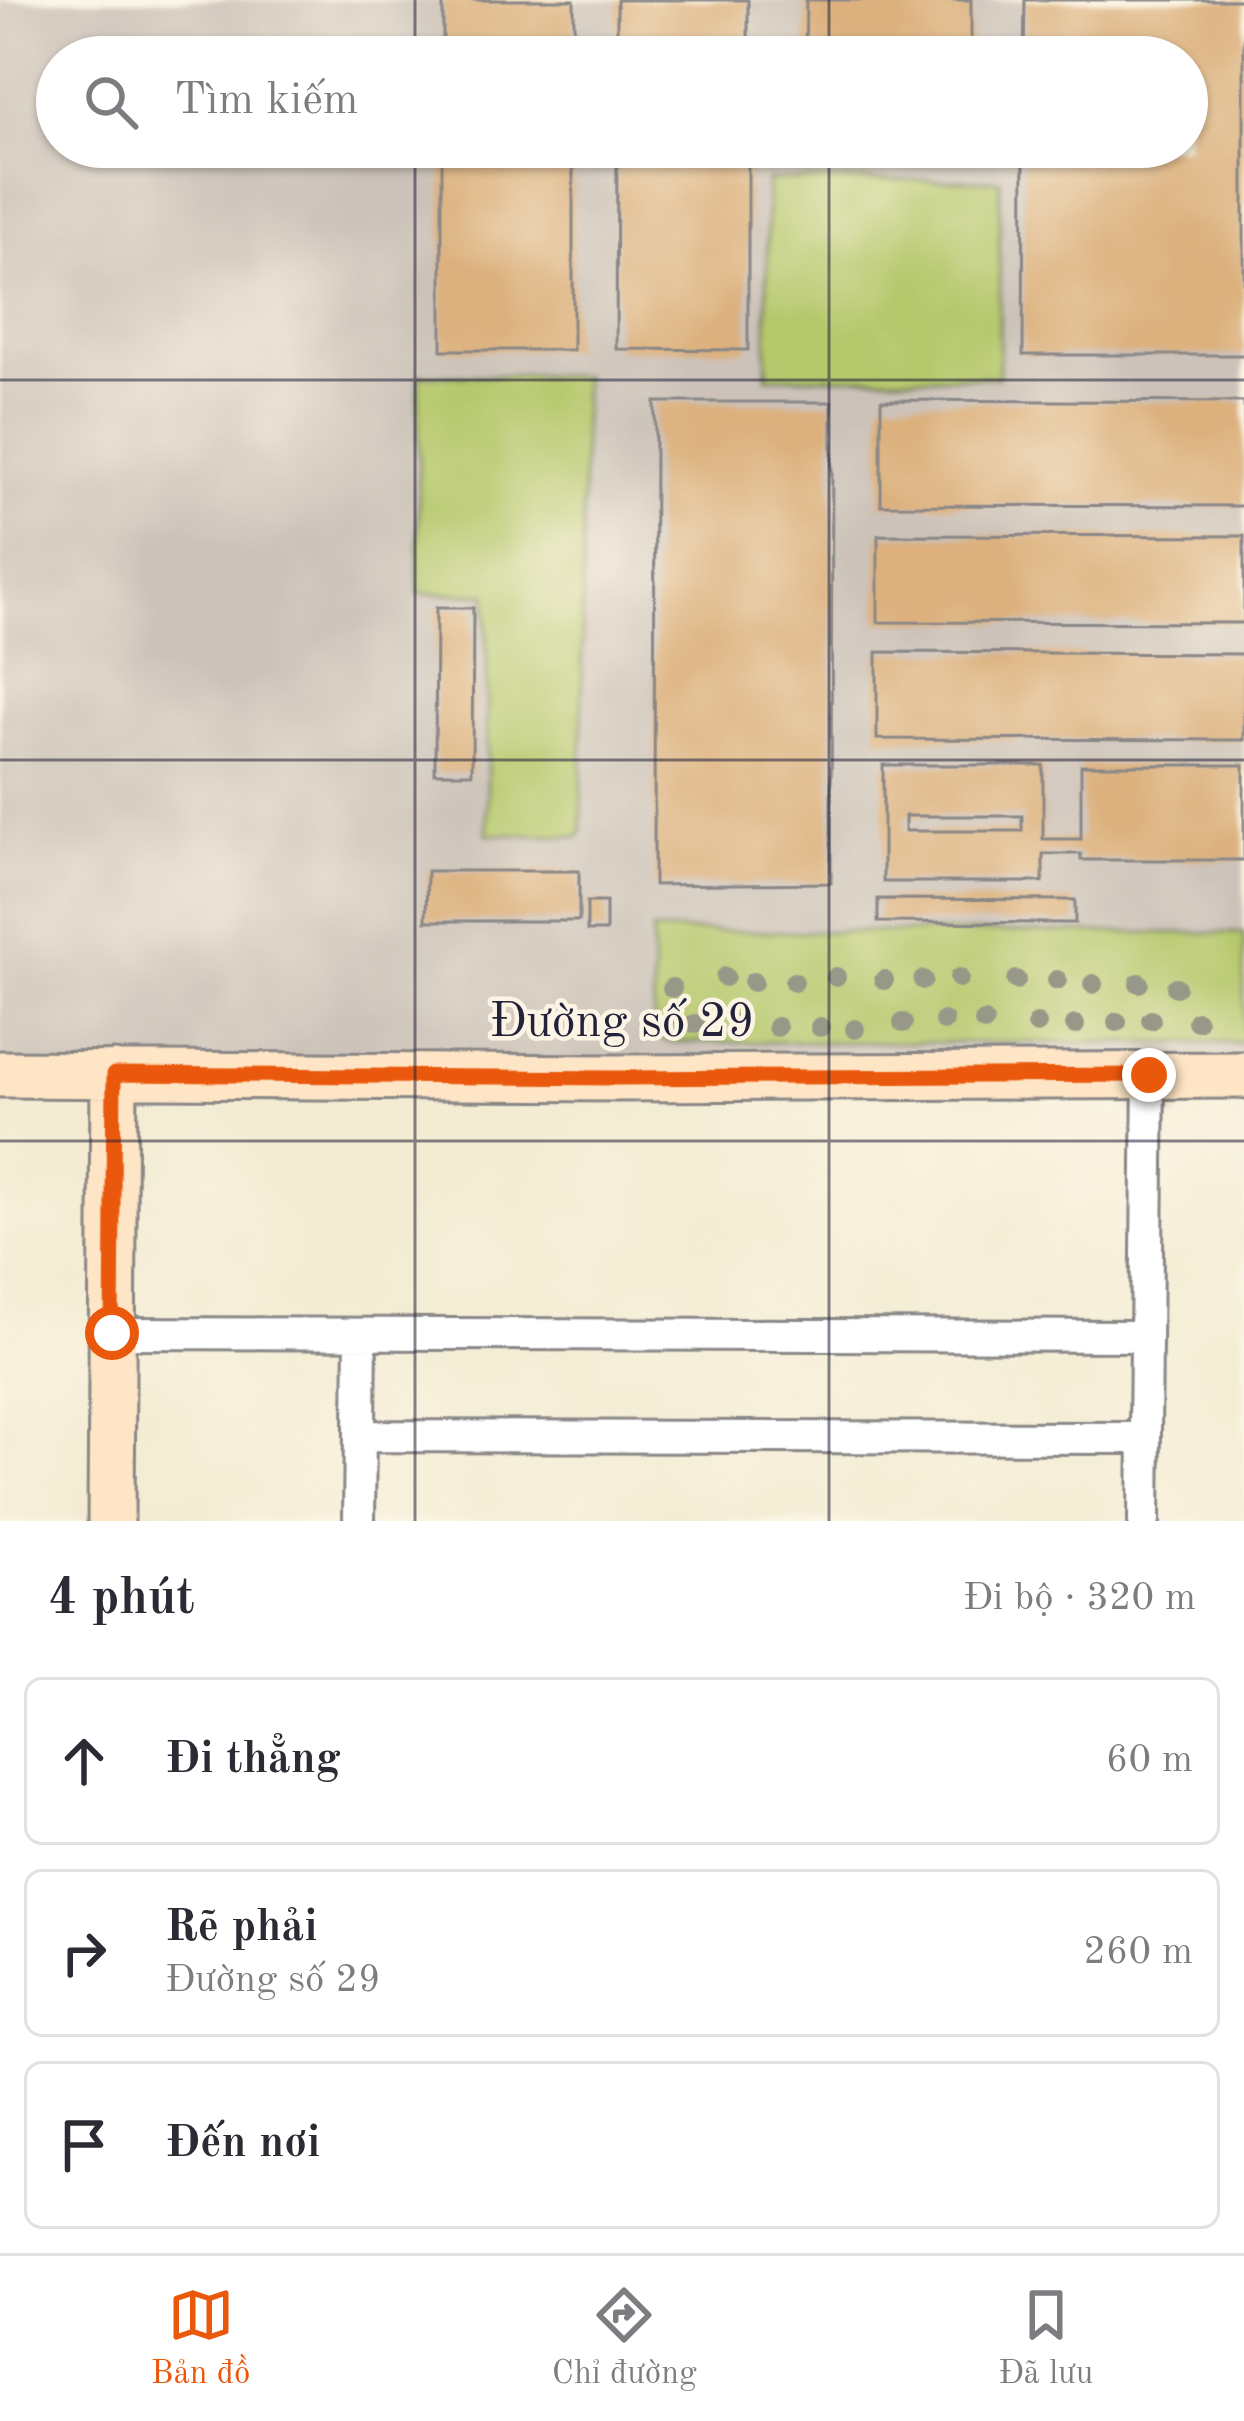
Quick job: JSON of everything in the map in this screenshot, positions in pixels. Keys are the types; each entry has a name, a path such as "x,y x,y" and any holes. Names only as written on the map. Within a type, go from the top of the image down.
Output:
{"street":[{"name":"Đường số 29","path":"0,1074 1244,1076"},
{"path":"111,1521 114,1074"},
{"path":"1144,1521 1149,1075"},
{"path":"112,1333 1146,1336"},
{"path":"359,1521 361,1334"},
{"path":"360,1436 1145,1438"}],"shaded area":[{"path":"0,0 1244,0 1244,1075 0,1071"}],"green space":[{"path":"767,180 1000,180 999,377 767,377"},
{"path":"419,375 583,376 579,837 487,834 487,594 418,594"},
{"path":"652,931 1244,933 1244,1043 668,1042 654,1029"}],"building":[{"path":"443,0 574,0 574,36 443,36"},
{"path":"617,0 748,0 748,36 617,36"},
{"path":"806,0 971,0 971,36 805,36"},
{"path":"1025,0 1244,0 1244,355 1023,355 1024,168 1208,168 1208,36 1024,36"},
{"path":"442,168 573,168 573,350 442,350"},
{"path":"617,168 748,168 748,350 616,349"},
{"path":"881,400 1244,402 1244,506 881,505"},
{"path":"655,402 832,402 831,883 654,885"},
{"path":"878,535 1244,536 1244,623 878,622"},
{"path":"436,608 473,608 472,773 435,773"},
{"path":"877,652 1244,654 1244,740 877,739"},
{"path":"883,765 1043,765 1043,839 1081,839 1081,765 1244,765 1244,860 1081,860 1081,854 1043,854 1043,882 883,882","holes":["905,816 1022,816 1022,831 905,831"]},
{"path":"427,871 579,871 579,921 426,921"},
{"path":"878,899 1075,900 1075,923 878,922"},
{"path":"587,902 606,902 606,931 587,931"}],"route":[{"path":"112,1333 114,1074 1149,1075"}]}
